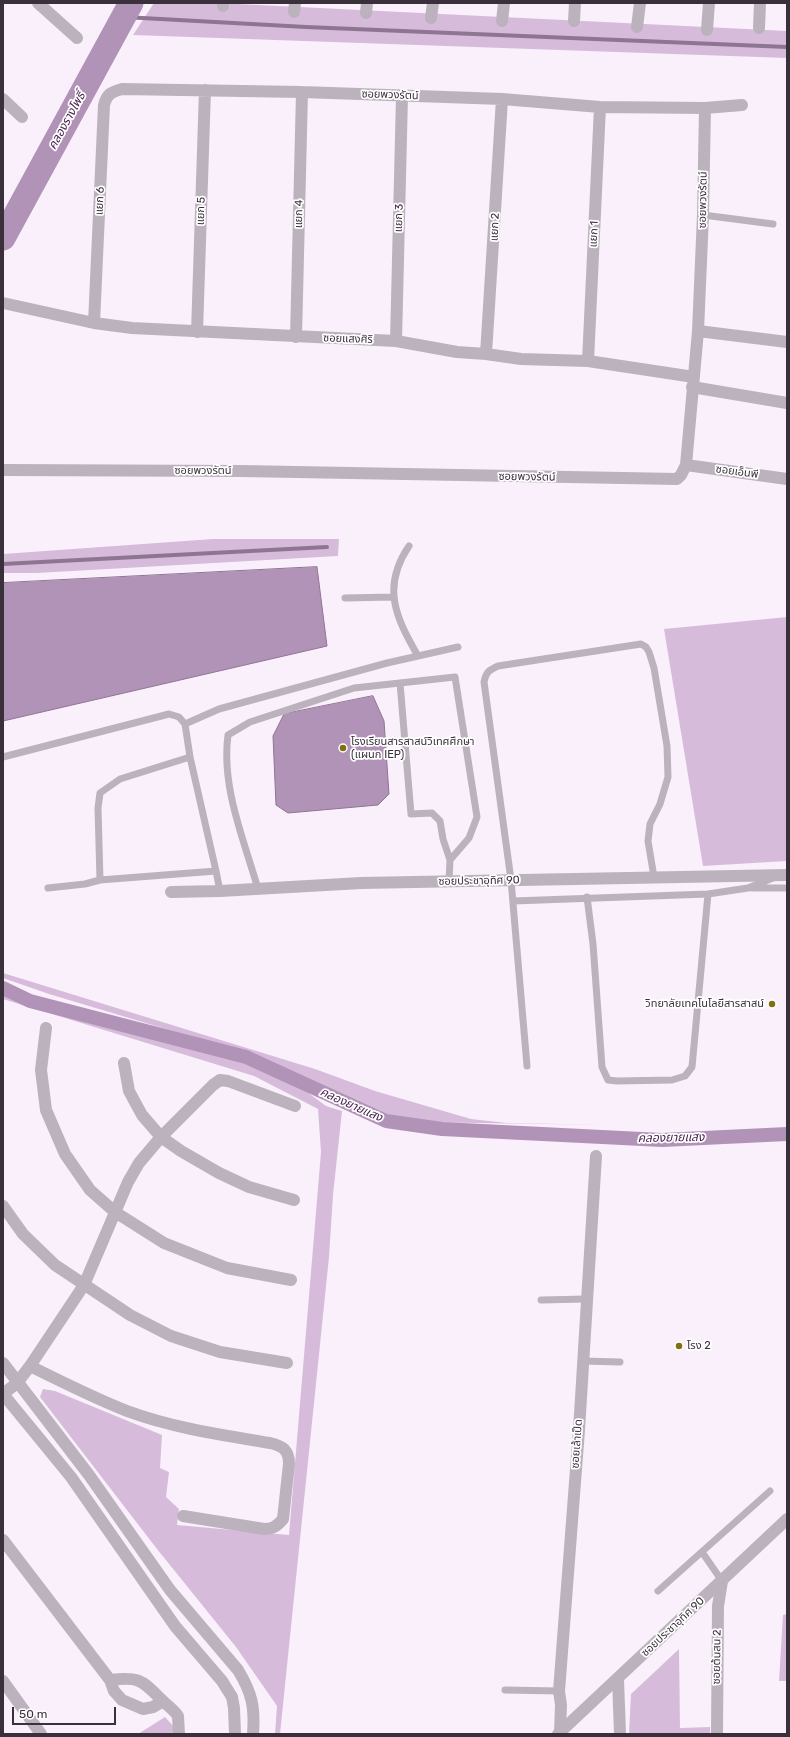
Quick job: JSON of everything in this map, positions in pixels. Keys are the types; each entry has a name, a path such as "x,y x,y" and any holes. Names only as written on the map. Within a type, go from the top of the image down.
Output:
{"street":[{"path":"38,3 77,38"},
{"path":"431,18 433,3"},
{"path":"502,21 504,3"},
{"path":"574,22 575,3"},
{"path":"637,27 640,3"},
{"path":"707,30 709,3"},
{"path":"758,28 760,3"},
{"name":"ซอยพวงรัตน์","path":"122,89 302,92 502,99 600,107 705,108 742,105"},
{"name":"แยก 6","path":"94,323 104,105 106,96 112,92 122,89"},
{"name":"แยก 5","path":"197,332 205,90"},
{"name":"แยก 4","path":"296,337 302,92"},
{"name":"แยก 3","path":"396,341 402,96"},
{"path":"3,99 22,117"},
{"name":"แยก 2","path":"486,354 502,99"},
{"name":"แยก 1","path":"588,361 600,107"},
{"name":"ซอยพวงรัตน์","path":"3,470 250,471 677,479 682,475 686,465 698,331 703,215 705,108"},
{"name":"ซอยแสงศิริ","path":"3,303 94,323 132,328 396,341 457,352 521,359 588,361 787,403"},
{"path":"698,331 787,342"},
{"name":"ซอยเอ็นพี","path":"686,465 787,479"},
{"name":"ซอยประชาอุทิศ 90","path":"171,892 220,891 360,883 784,875"},
{"path":"46,1028 41,1070 46,1110 66,1154 77,1173 90,1190 115,1212 164,1243 227,1268 291,1280"},
{"path":"124,1063 129,1091 142,1115 162,1136 182,1151 219,1173 249,1187 294,1200"},
{"path":"235,1734 232,1696 211,1667 187,1640 153,1596 71,1478 3,1394 17,1383 30,1366 84,1285 128,1182 139,1163 162,1136 213,1084 220,1080 228,1080 295,1106"},
{"name":"ซอยเล้าเป็ด","path":"563,1731 559,1691 596,1156"},
{"path":"3,1206 29,1239 55,1265 130,1315 171,1336 220,1352 288,1363"},
{"path":"3,1363 89,1475 170,1590 238,1670 247,1685 252,1698 254,1715 253,1734"},
{"path":"30,1366 80,1391 128,1411 193,1430 275,1444 286,1450 289,1456 288,1472 282,1519 278,1525 271,1529 264,1529 183,1516"},
{"name":"ซอยประชาอุทิศ 90","path":"563,1731 787,1519"},
{"path":"3,1540 110,1680 114,1691 122,1700 143,1709 153,1707 163,1701"},
{"name":"ซอยต้นสน 2","path":"716,1734 718,1606 722,1581"},
{"path":"187,1640 202,1629"},
{"path":"110,1680 122,1678 137,1679 151,1688 172,1708 178,1716 179,1734"},
{"path":"618,1679 620,1734"},
{"path":"3,1681 41,1734"}],"lane":[{"path":"703,215 773,224"},
{"path":"409,546 401,557 394,585 393,597 402,628 418,656"},
{"path":"345,598 393,597"},
{"path":"527,1066 511,880 484,682 485,673 498,666 640,644 646,647 654,668 667,746 667,782 660,804 650,824 648,841 654,877"},
{"path":"185,724 219,709 387,663 458,647"},
{"path":"258,889 230,794 226,753 228,735 250,722 354,688 455,677 477,817 469,838 450,860"},
{"path":"400,683 411,814 432,813 440,821 443,839 450,860 449,882"},
{"path":"3,757 169,714 179,717 185,724 190,757 220,891"},
{"path":"100,880 98,816 100,793 120,779 190,757"},
{"path":"48,888 85,884 100,880 216,871"},
{"path":"748,888 784,875"},
{"path":"513,901 587,897 708,894 748,888 787,888"},
{"path":"587,897 593,944 602,1067 608,1080 672,1080 685,1076 692,1067 708,894"},
{"path":"542,1300 586,1299"},
{"path":"582,1361 620,1362"},
{"path":"658,1590 770,1491"},
{"path":"702,1552 722,1581"},
{"path":"505,1690 559,1691"}],"shaded area":[{"path":"154,3 218,3 787,31 787,58 133,35"},
{"path":"213,539 339,539 338,556 37,573 3,573 3,554"},
{"path":"317,567 327,646 3,721 3,583"},
{"path":"787,617 787,861 703,866 664,629"},
{"path":"373,696 384,721 389,794 378,805 288,813 276,805 273,736 284,714"},
{"path":"3,973 315,1069 375,1091 471,1119 507,1123 612,1125 412,1122 386,1114 239,1051 49,994 3,978"},
{"path":"3,994 257,1064 303,1089 326,1106 342,1111 333,1195 329,1257 280,1734 275,1734 277,1706 236,1647 157,1549 40,1397 43,1389 55,1391 162,1435 160,1468 169,1472 166,1497 179,1509 177,1525 289,1535 321,1152 318,1109 254,1076 3,999"},
{"path":"787,1614 787,1681 779,1681 783,1615"},
{"path":"679,1649 680,1728 710,1727 710,1734 629,1734 631,1694"},
{"path":"165,1717 175,1728 174,1734 138,1734"}],"waterway":[{"name":"คลองรางโพธิ์","path":"3,238 131,3"},
{"path":"124,17 306,27 787,47"},
{"path":"3,564 327,547"},
{"name":"คลองยายแสง","path":"3,988 30,1001 246,1057 386,1121 442,1129 662,1140 787,1134"}],"place":[{"name":"โรงเรียนสารสาสน์วิเทศศึกษา (แผนก IEP)","path":"343,748"},
{"name":"วิทยาลัยเทคโนโลยีสารสาสน์","path":"772,1004"},
{"name":"โรง 2","path":"679,1346"}]}
